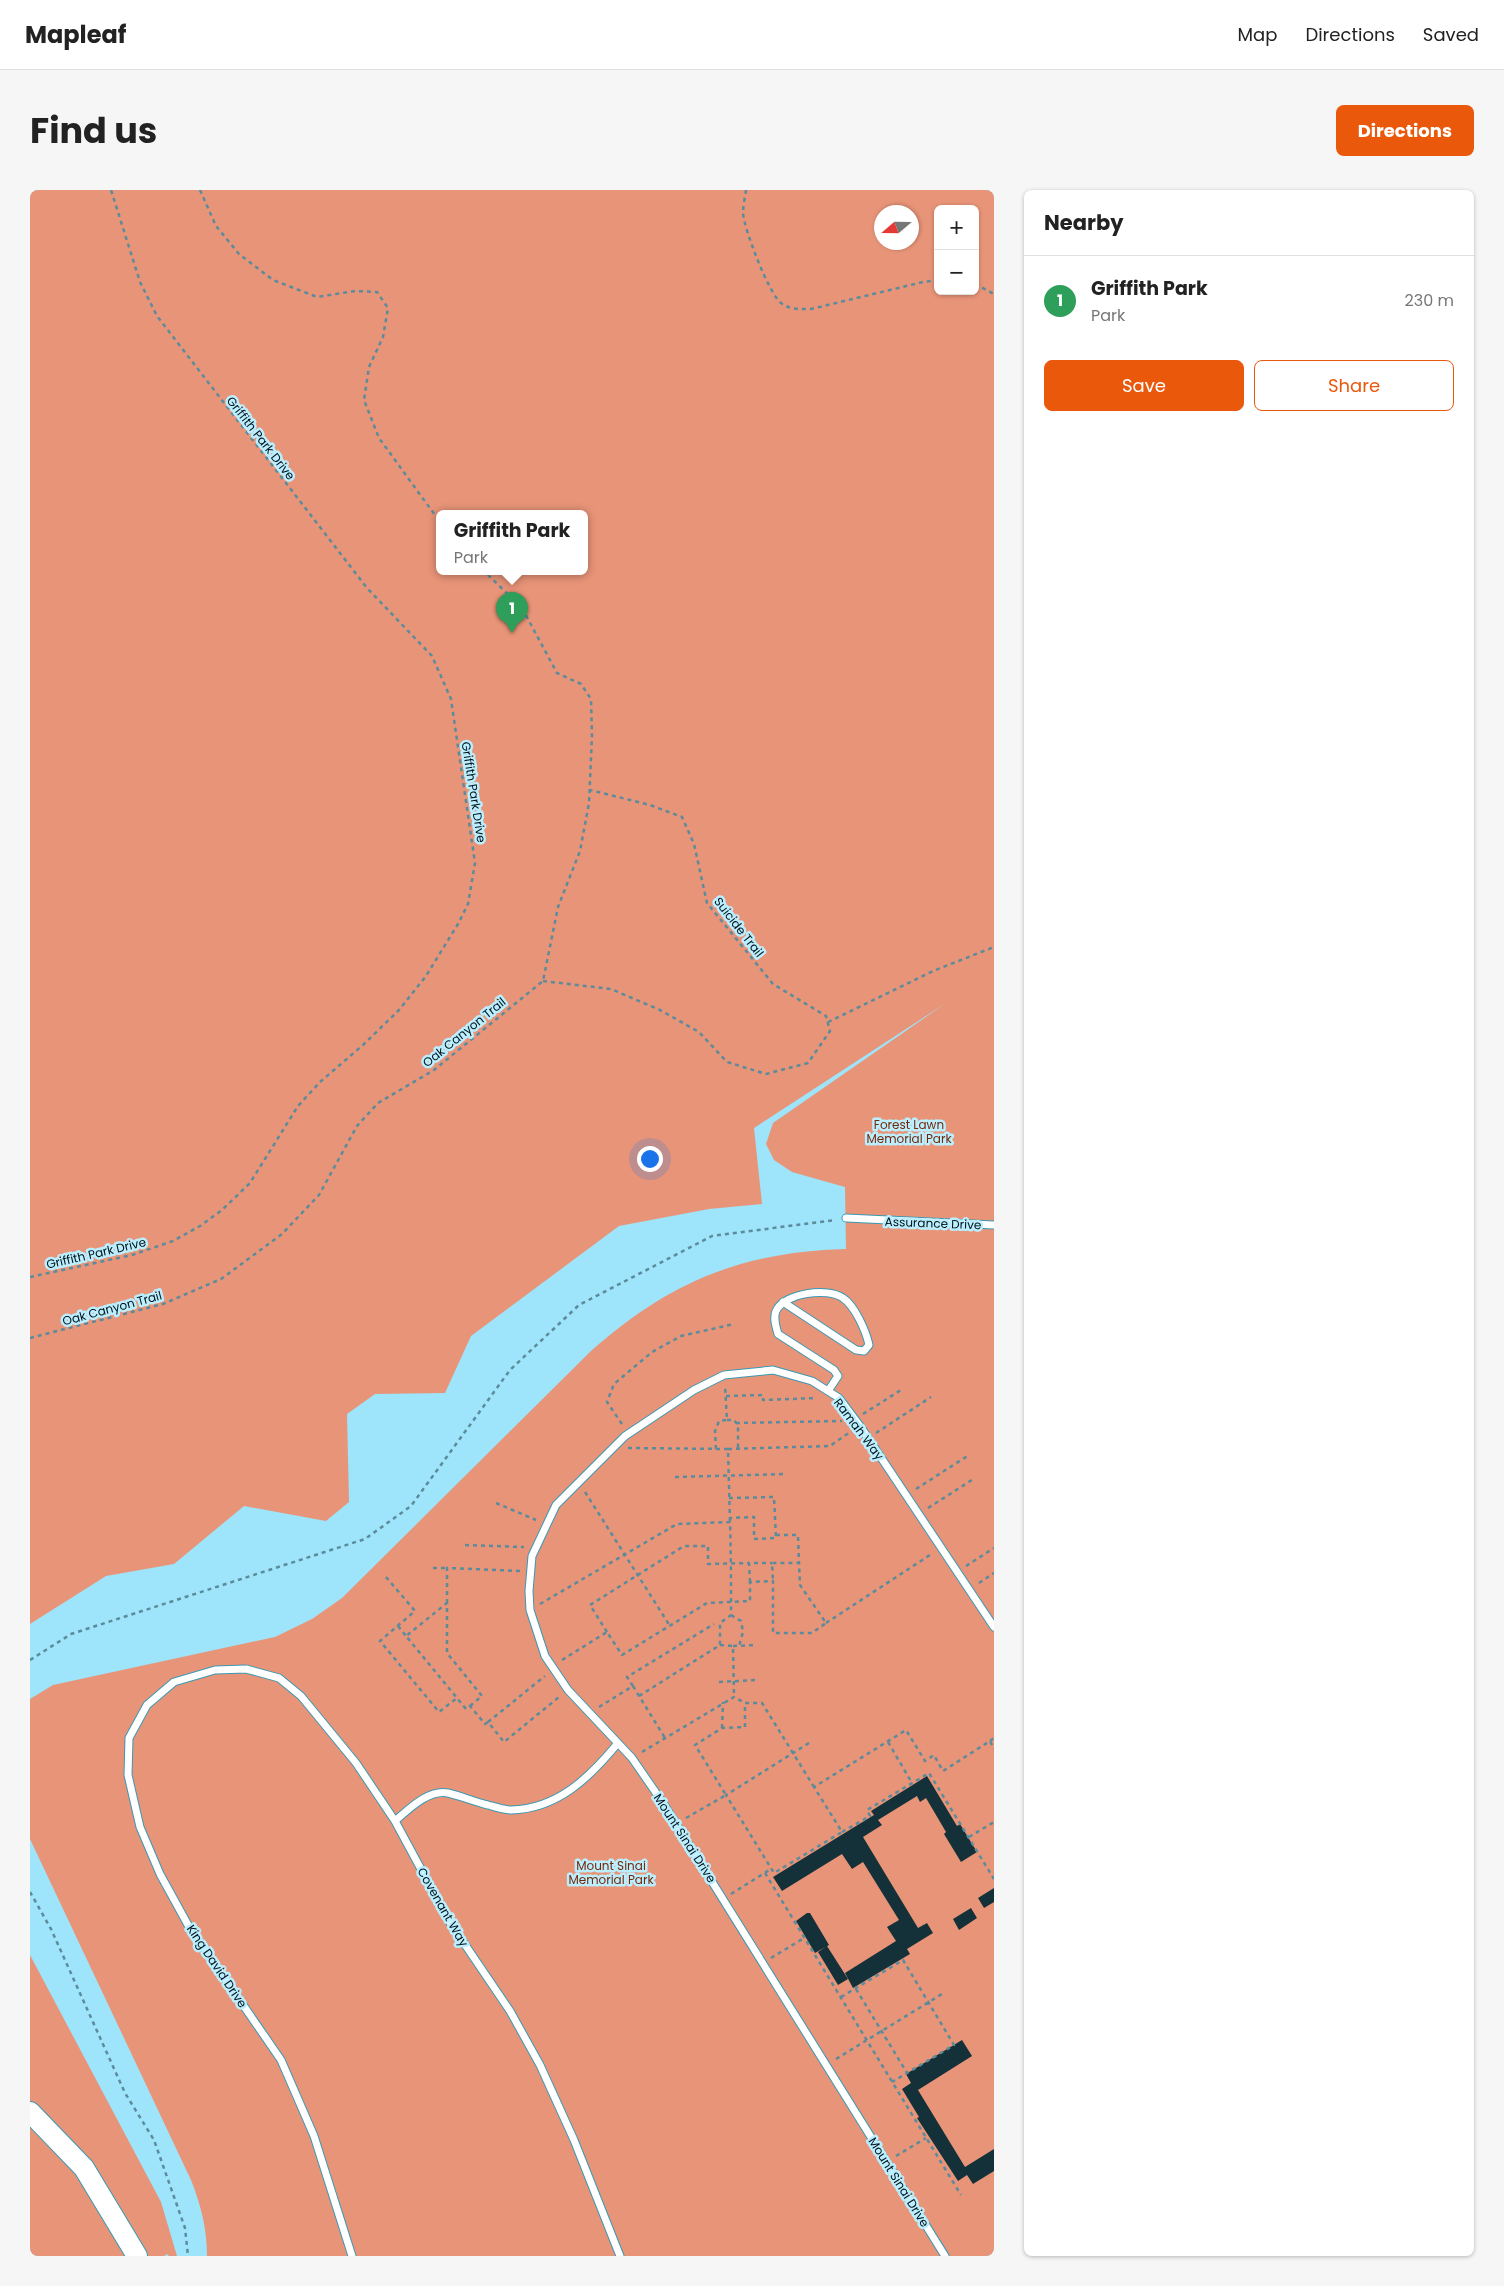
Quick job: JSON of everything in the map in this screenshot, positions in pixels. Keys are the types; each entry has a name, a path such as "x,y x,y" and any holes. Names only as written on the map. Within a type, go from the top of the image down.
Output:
{"street":[{"path":"30,2112 84,2168 137,2256"}],"lane":[{"name":"Assurance Drive","path":"846,1218 871,1221 994,1225"},
{"path":"783,1302 856,1350 864,1351 869,1345 865,1328 844,1298 827,1291 815,1292 783,1302 775,1312 778,1334 834,1370 838,1376 828,1391"},
{"name":"Ramah Way","path":"629,1433 694,1390 724,1375 773,1370 812,1380 839,1398 858,1423 994,1627"},
{"name":"Mount Sinai Drive","path":"629,1433 578,1481 556,1505 532,1556 530,1610 545,1656 568,1690 632,1758 724,1899 945,2256"},
{"name":"Covenant Way","path":"174,1682 215,1670 246,1669 279,1678 301,1696 356,1762 395,1821 449,1921 510,2011 540,2065 574,2140 620,2256"},
{"name":"King David Drive","path":"174,1682 147,1705 128,1738 128,1775 140,1827 160,1874 188,1925 281,2060 314,2136 352,2256"},
{"path":"395,1821 416,1803 429,1796 446,1792 510,1810 543,1805 568,1793 602,1763 618,1744"}],"path":[{"name":"Griffith Park Drive","path":"30,1277 148,1250 180,1237 222,1210 250,1183 280,1132 314,1088 387,1022 426,976 468,904 476,863 451,699 432,656 367,588 157,316 140,282 111,190"},
{"path":"200,190 216,226 239,254 274,280 317,296 355,291 377,292 388,308 382,337 368,367 364,400 380,438 436,516"},
{"path":"746,190 743,212 747,232 773,294 780,303 794,310 811,308 934,281"},
{"path":"979,286 994,294"},
{"path":"488,575 522,608 557,672 581,684 591,699 590,790 580,851 558,907 542,981 611,989 660,1010 699,1032 727,1062 766,1074 808,1063 830,1031 828,1022 933,971 994,947"},
{"name":"Suicide Trail","path":"590,790 650,805 682,817 694,844 707,903 773,984 826,1016 828,1022"},
{"name":"Oak Canyon Trail","path":"30,1338 163,1304 221,1279 282,1234 319,1195 357,1126 378,1103 434,1070 542,981"},
{"path":"30,1660 71,1634 365,1539 411,1506 510,1370 580,1305 712,1236 846,1218"},
{"path":"629,1433 607,1402 614,1384 652,1352 681,1336 734,1324"},
{"path":"724,1375 727,1420"},
{"path":"612,1448 728,1449 830,1446 901,1390"},
{"path":"726,1396 763,1395 763,1400 819,1398 828,1391"},
{"path":"868,1438 931,1397"},
{"path":"716,1449 715,1431 719,1422 727,1420 736,1423 858,1423"},
{"path":"736,1423 738,1448"},
{"path":"728,1449 731,1615"},
{"path":"906,1495 969,1455"},
{"path":"675,1477 787,1474"},
{"path":"919,1514 975,1478"},
{"path":"578,1481 670,1626"},
{"path":"729,1498 774,1497 776,1535"},
{"path":"496,1503 547,1525"},
{"path":"530,1610 677,1524 754,1517 754,1539 776,1538 776,1535 798,1535 800,1585 826,1623"},
{"path":"466,1545 536,1547"},
{"path":"748,1562 750,1601 707,1603 622,1655 590,1605 684,1546 708,1546 708,1564 748,1562 772,1564 799,1563"},
{"path":"772,1564 773,1633 812,1633 941,1548"},
{"path":"957,1572 994,1548"},
{"path":"433,1568 531,1571"},
{"path":"398,1626 466,1709 482,1696 447,1653 447,1568"},
{"path":"969,1590 994,1573"},
{"path":"386,1577 415,1611 380,1641 439,1712 457,1698"},
{"path":"750,1582 773,1581"},
{"path":"406,1636 447,1603"},
{"path":"720,1645 720,1623 731,1615"},
{"path":"731,1615 741,1621 743,1632 739,1646"},
{"path":"664,1738 627,1677 714,1624"},
{"path":"470,1706 485,1724 553,1668 607,1632"},
{"path":"639,1696 720,1645 756,1645"},
{"path":"733,1646 734,1697"},
{"path":"719,1682 757,1680"},
{"path":"589,1714 633,1686"},
{"path":"488,1722 504,1742 568,1690"},
{"path":"632,1758 734,1697"},
{"path":"734,1697 745,1703 762,1703 842,1832"},
{"path":"722,1728 723,1702"},
{"path":"745,1703 745,1727 722,1728 695,1745 774,1873 870,1816 867,1810 929,1773 994,1879"},
{"path":"814,1787 906,1730 925,1761 934,1756 943,1771 994,1738"},
{"path":"990,1741 994,1748"},
{"path":"888,1742 912,1783"},
{"path":"676,1824 809,1743"},
{"path":"969,1837 994,1822"},
{"path":"724,1899 772,1869"},
{"path":"765,1873 961,2195"},
{"path":"30,1892 50,1929 125,2093 154,2140 185,2228 188,2256"},
{"path":"763,1963 804,1938"},
{"path":"841,1997 903,1960 954,2045 892,2082"},
{"path":"856,1989 907,2073"},
{"path":"826,2065 942,1994"},
{"path":"886,2162 926,2138"}],"green space":[{"path":"30,190 994,190 994,2256 207,2256 203,2217 191,2180 30,1839 30,1699 53,1685 275,1637 312,1619 342,1598 591,1351 649,1306 678,1289 708,1275 740,1264 773,1256 808,1251 846,1249 845,1187 792,1172 774,1160 766,1144 773,1123 946,1003 754,1128 762,1204 709,1209 619,1226 471,1336 445,1393 375,1394 347,1414 349,1502 326,1521 244,1506 174,1564 106,1576 30,1624"},
{"path":"30,1955 161,2202 177,2256 169,2256 167,2254 164,2256 30,2256"}],"building":[{"path":"927,1776 957,1826 960,1824 977,1852 961,1862 926,1798 920,1802 917,1796 878,1820 882,1825 863,1837 918,1928 927,1923 933,1933 907,1949 910,1954 853,1988 845,1973 896,1941 887,1927 899,1920 863,1862 852,1869 842,1854 782,1891 773,1877 874,1815 871,1811"},
{"path":"994,1888 994,1902 984,1908 978,1898"},
{"path":"971,1908 977,1918 959,1930 953,1919"},
{"path":"810,1913 829,1945 815,1953 796,1921"},
{"path":"827,1946 848,1979 838,1985 818,1952"},
{"path":"962,2040 972,2056 918,2090 965,2167 994,2149 994,2171 973,2184 967,2175 958,2181 917,2118 919,2117 902,2089 911,2083 906,2074"}],"place":[{"name":"Griffith Park","path":"512,633"}],"park label":[{"name":"Forest Lawn Memorial Park","path":"909,1131"},
{"name":"Mount Sinai Memorial Park","path":"611,1872"}]}
